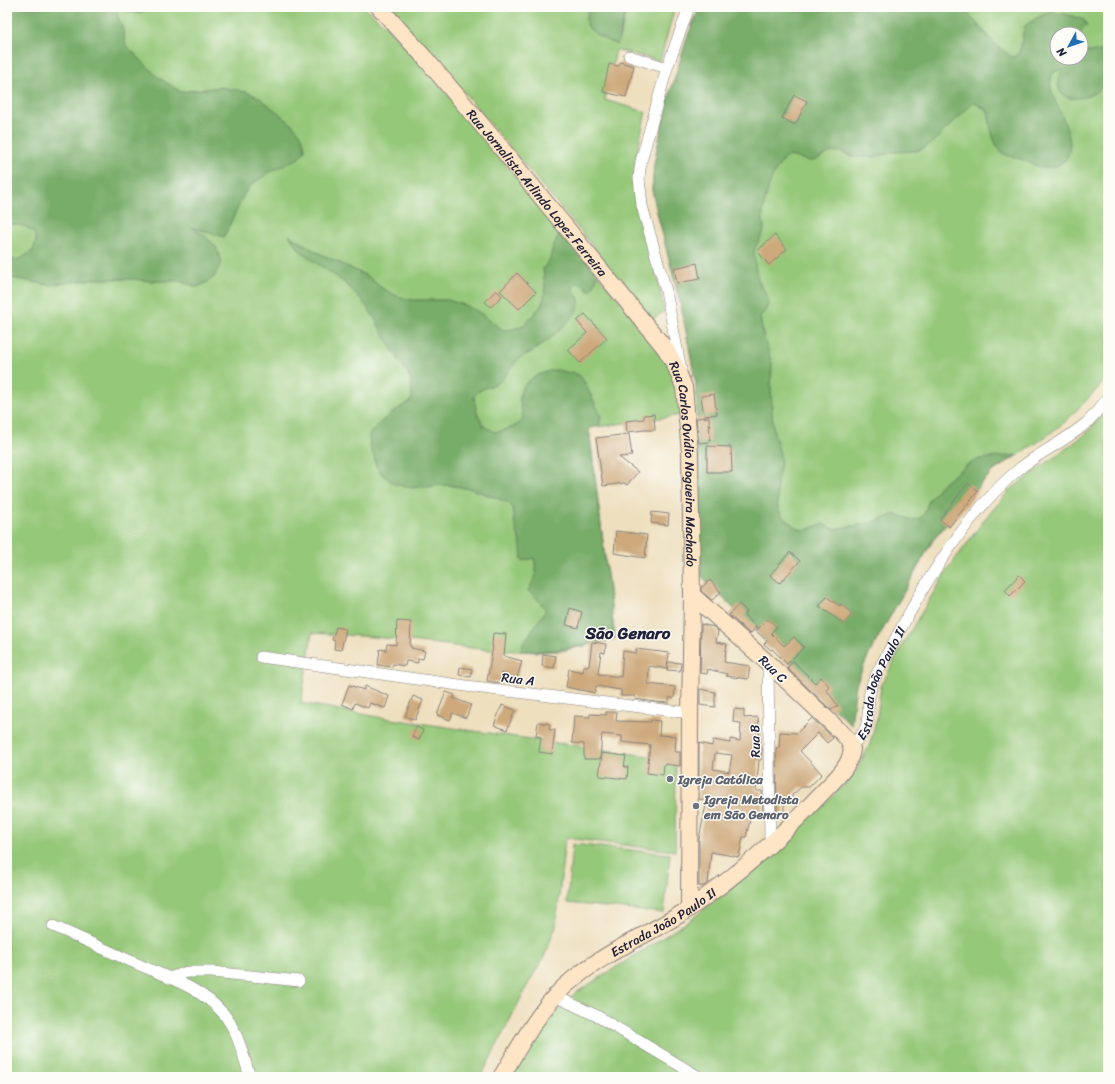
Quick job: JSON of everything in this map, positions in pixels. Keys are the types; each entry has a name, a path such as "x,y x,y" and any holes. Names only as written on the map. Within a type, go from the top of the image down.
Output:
{"street":[{"name":"Rua Jornalista Arlindo Lopez Ferreira","path":"379,7 425,58 497,143 665,348 675,365 684,387"},
{"name":"Rua Carlos Ovídio Nogueira Machado","path":"689,7 667,68 641,161 639,184 642,206 666,291 684,387 690,453 692,595 689,908"},
{"path":"629,56 667,68"},
{"name":"Estrada João Paulo II","path":"501,1077 539,1016 555,996 572,980 593,965 689,908 716,890 810,806 841,772 852,754 851,745 860,739 867,725 871,689 878,671 930,579 963,530 1004,482 1020,468 1085,424 1108,398"},
{"name":"Rua C","path":"692,595 768,663 843,734 851,745"},
{"name":"Rua A","path":"261,657 466,686 690,713"},
{"name":"Rua B","path":"768,663 770,843"},
{"path":"53,926 169,978 207,998 223,1013 230,1023 237,1037 250,1077"},
{"path":"169,978 187,972 212,972 299,981"},
{"path":"555,996 597,1016 699,1077"}],"green space":[{"path":"7,7 364,7 387,27 421,63 658,347 674,376 682,415 589,428 615,639 561,651 540,652 490,650 374,637 312,633 301,703 384,718 676,760 675,851 565,838 556,926 544,957 527,986 481,1077 7,1077"},
{"path":"7,7 149,7 139,13 123,10 116,13 122,26 126,45 158,77 181,92 221,87 247,92 260,98 293,125 301,135 305,150 299,158 272,171 252,184 244,194 224,237 191,227 205,236 216,247 222,262 214,277 206,283 197,287 179,281 96,279 49,285 7,277 7,261 20,259 33,251 36,241 34,232 28,228 11,224 7,225"},
{"path":"388,7 626,7 619,39 628,7 675,7 660,61 616,50 605,100 646,112 635,166 633,192 636,208 649,246 664,311 651,321 581,232 444,68"},
{"path":"590,7 626,7 617,45 593,32 589,28 586,19"},
{"path":"700,7 1108,7 1108,378 1066,421 1044,438 992,472 933,540 869,654 856,681 852,704 851,725 701,576 696,384 682,310 652,190 654,165 665,110 688,35"},
{"path":"700,7 962,7 997,46 1012,57 1017,56 1020,50 1024,27 1046,14 1059,13 1084,20 1087,26 1049,26 1049,66 1089,66 1089,52 1102,51 1108,66 1109,74 1103,87 1089,96 1081,98 1066,96 1060,92 1058,82 1063,69 1056,71 1051,76 1051,88 1067,128 1070,144 1067,157 1061,164 1056,166 1037,166 1004,154 996,145 994,140 988,111 974,102 935,140 925,148 917,151 893,152 875,157 855,157 841,152 831,152 816,160 810,161 789,156 774,173 765,199 763,218 764,232 754,250 754,254 757,276 768,301 767,308 760,317 763,334 772,364 772,413 774,432 781,464 777,481 777,498 778,508 782,516 800,529 806,530 822,524 835,529 870,523 892,515 899,515 912,520 920,518 924,514 929,500 941,485 967,465 980,459 1016,455 992,472 933,540 869,654 856,684 851,725 701,576 696,384 682,310 652,190 654,165 665,110 688,35"},
{"path":"562,230 598,275 593,288 590,291 579,283 575,284 573,288 579,299 579,305 572,318 551,338 517,360 500,381 481,390 474,396 474,399 482,424 495,432 513,427 523,420 520,399 521,390 528,381 538,375 555,370 569,373 573,372 580,376 585,383 601,417 599,426 589,428 615,639 556,650 520,651 524,642 546,610 536,597 528,591 535,575 536,568 534,558 522,561 521,546 514,521 513,508 507,502 471,489 449,485 412,488 394,484 382,474 376,466 370,447 369,435 388,416 411,401 412,393 409,376 367,307 349,287 304,254 289,235 317,252 367,276 383,289 397,296 412,300 448,300 464,305 477,311 503,330 513,329 524,325 541,306 544,298 545,286 543,269 550,259 553,246"},
{"path":"1108,410 1108,1077 511,1077 550,1019 574,994 692,919 748,873 829,800 855,773 870,744 877,717 881,686 904,642 946,572 984,520 1010,490 1083,436"},
{"path":"572,844 670,854 664,913 567,903"}],"building":[{"path":"620,62 634,66 626,97 603,92 609,64 619,66"},
{"path":"794,95 807,101 795,125 782,118"},
{"path":"775,235 787,249 769,265 757,251"},
{"path":"697,263 700,279 677,283 674,268"},
{"path":"517,273 536,292 519,309 500,291"},
{"path":"496,290 502,296 491,307 485,302"},
{"path":"585,314 607,338 580,363 568,350 587,333 577,321"},
{"path":"714,394 717,414 704,416 701,396"},
{"path":"654,414 655,430 627,432 626,421 644,419 644,415"},
{"path":"709,417 710,442 699,443 696,418"},
{"path":"629,434 632,456 619,457 638,472 627,485 624,483 603,486 596,438"},
{"path":"707,446 731,447 732,472 707,472"},
{"path":"968,483 978,491 949,527 940,519"},
{"path":"652,512 669,514 668,525 651,523"},
{"path":"616,531 647,535 645,558 614,553"},
{"path":"790,552 800,561 780,583 770,575"},
{"path":"1019,575 1025,581 1010,596 1005,590"},
{"path":"710,580 721,592 712,600 701,591 701,588"},
{"path":"827,597 840,606 841,604 852,614 844,624 819,606"},
{"path":"739,604 747,612 744,615 757,627 750,634 729,615"},
{"path":"570,608 582,612 578,628 566,625"},
{"path":"768,619 777,627 771,633 784,646 794,637 804,647 787,664 772,649 771,650 764,644 767,641 756,631"},
{"path":"397,621 411,622 410,646 411,648 425,651 423,659 418,658 418,663 406,661 405,666 393,664 392,667 378,665 380,649 386,650 387,644 396,645"},
{"path":"701,624 714,627 718,631 716,642 727,644 724,662 750,666 748,679 726,676 727,674 708,669 707,674 700,673"},
{"path":"336,627 346,629 341,650 334,649 335,641 332,640"},
{"path":"493,633 506,634 504,656 522,661 517,678 501,673 500,683 487,681 493,646"},
{"path":"592,642 606,644 605,653 601,652 598,674 621,677 623,651 636,653 636,649 669,653 667,669 649,666 648,684 675,687 674,698 669,698 669,703 655,702 635,699 635,696 621,696 621,690 596,686 595,693 566,687 569,669 583,672 584,666 589,666"},
{"path":"543,654 556,656 554,668 542,666"},
{"path":"793,661 815,683 821,677 829,686 826,689 838,706 831,710 787,668"},
{"path":"668,662 681,663 680,671 667,670"},
{"path":"460,667 472,669 471,677 459,675"},
{"path":"349,685 364,690 365,686 389,696 385,708 370,703 368,708 355,703 353,709 342,704"},
{"path":"700,689 715,692 715,707 700,705"},
{"path":"446,692 455,695 453,698 471,705 466,718 453,713 450,720 437,715"},
{"path":"413,696 423,700 415,720 405,716"},
{"path":"502,705 515,710 507,730 494,725"},
{"path":"734,709 744,710 744,718 758,717 762,751 761,760 759,760 756,791 762,791 763,812 758,812 758,815 753,814 753,817 751,816 746,837 743,837 739,857 711,852 708,883 704,886 699,886 699,839 707,800 699,799 699,743 712,746 713,740 730,743 730,739 740,741 741,723 733,722","holes":["715,753 732,755 729,772 713,769"]},
{"path":"606,712 617,712 616,721 660,721 659,735 676,736 675,752 680,752 680,766 664,764 663,775 647,773 650,745 622,742 622,736 602,734 600,759 584,759 584,744 572,743 574,716 590,717 590,714 606,715"},
{"path":"812,718 833,738 827,743 818,733 800,751 822,774 809,787 801,787 792,795 792,803 784,803 784,813 777,817 776,748 779,748 780,732 797,733"},
{"path":"538,722 550,724 549,730 555,730 552,754 539,752 541,737 536,736"},
{"path":"416,727 423,730 419,740 412,737"},
{"path":"602,753 626,756 624,767 628,767 627,779 599,776"}],"place":[{"name":"Igreja Católica","path":"670,779"},
{"name":"Igreja Metodista em São Genaro","path":"696,806"}],"district":[{"name":"São Genaro","path":"628,633"}]}
